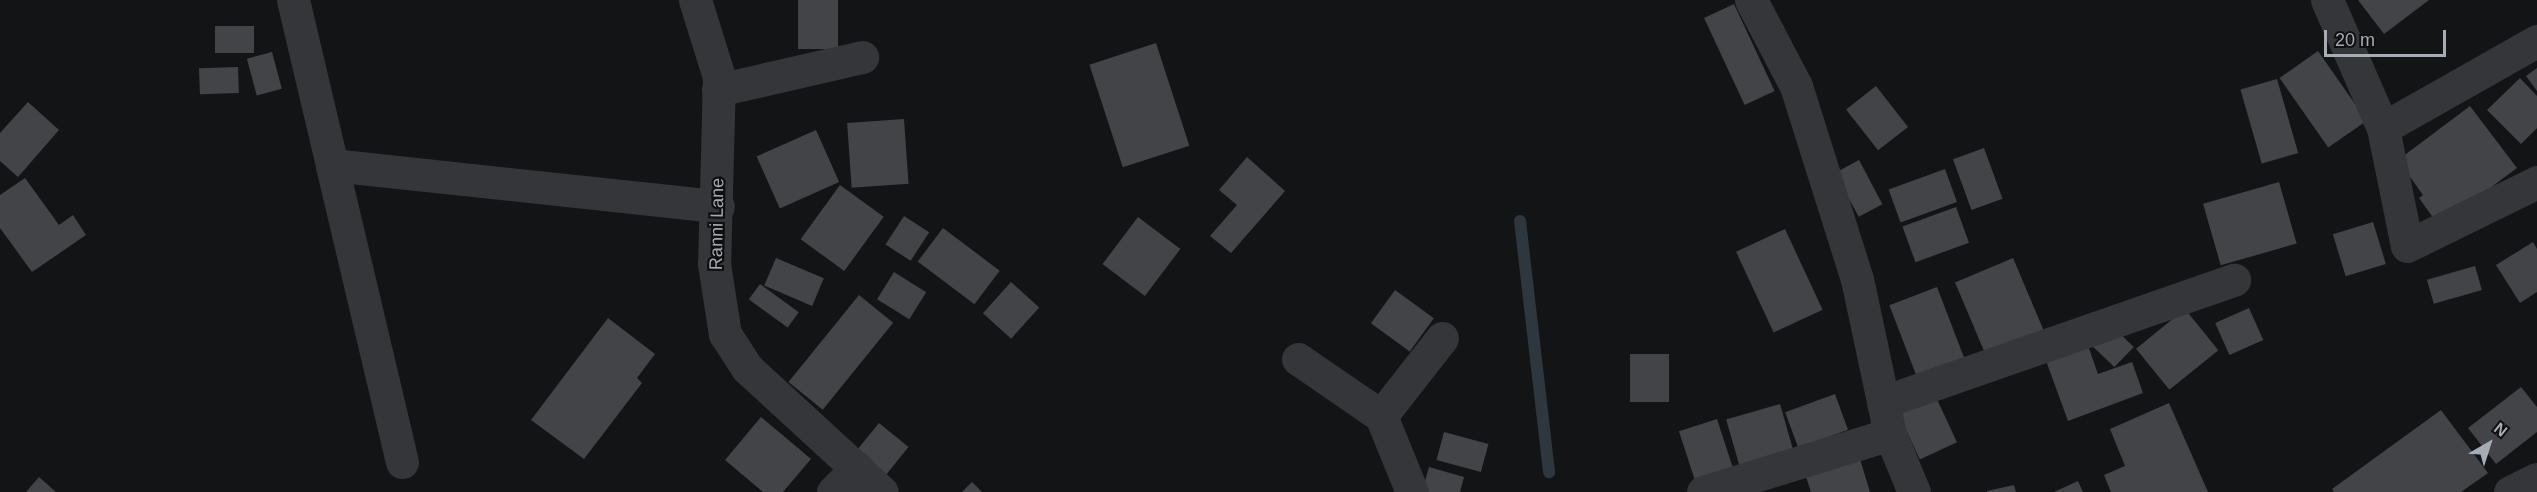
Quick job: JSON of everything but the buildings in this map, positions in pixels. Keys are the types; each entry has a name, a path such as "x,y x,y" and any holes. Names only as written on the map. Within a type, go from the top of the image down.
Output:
{"street":[{"path":"293,0 402,462"},
{"name":"Ranni Lane","path":"695,0 719,77 718,206 714,264 725,334 747,368 882,492"},
{"path":"1751,0 1796,86 1857,279 1890,434 1914,492"},
{"path":"2327,0 2383,128 2407,246 2537,182"},
{"path":"2383,128 2537,41"},
{"path":"718,90 862,57"},
{"path":"332,165 718,206"},
{"path":"1883,402 2234,280"},
{"path":"1381,416 1442,338"},
{"path":"1298,359 1381,416 1412,492"},
{"path":"1703,492 1890,434"},
{"path":"833,492 857,468"},
{"path":"2510,492 2537,479"}],"waterway":[{"path":"1520,221 1549,472"}]}
